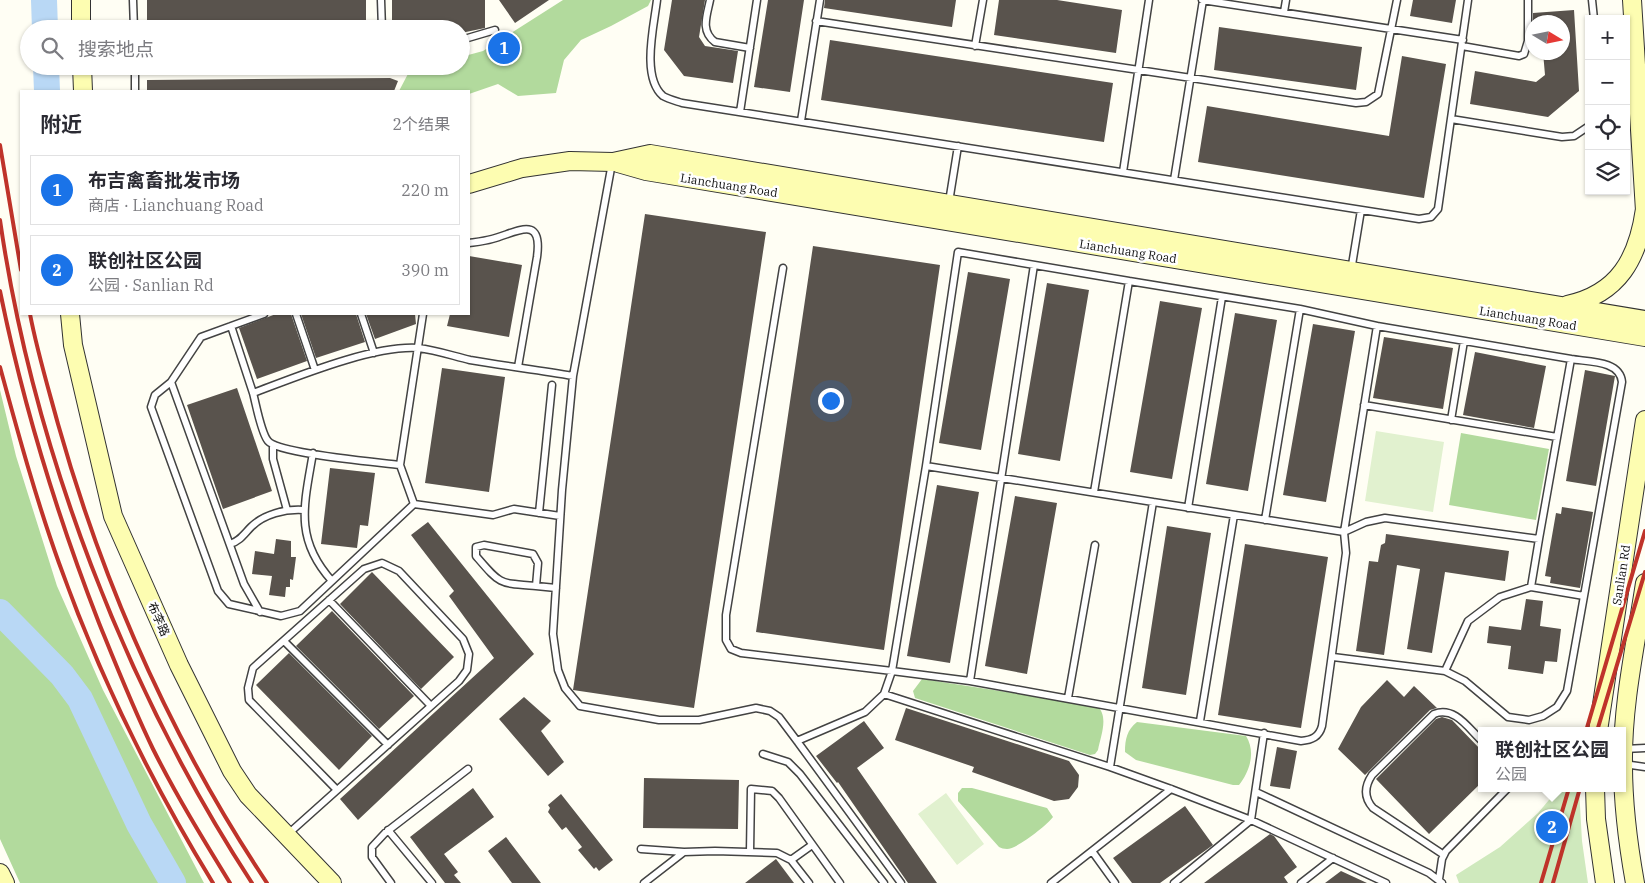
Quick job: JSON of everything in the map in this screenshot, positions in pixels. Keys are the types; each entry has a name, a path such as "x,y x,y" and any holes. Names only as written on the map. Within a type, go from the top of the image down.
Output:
{"street":[{"path":"81,0 81,20"},
{"path":"1561,306 1583,302 1601,294 1613,284 1626,267 1636,248 1645,210 1632,0"},
{"path":"82,75 83,90"},
{"name":"Lianchuang Road","path":"470,184 522,168 570,161 612,162 650,154 948,213 1645,337"},
{"name":"Lianchuang Road","path":"948,213 1351,271 1645,320"},
{"name":"布李路","path":"70,315 74,345 113,516 180,665 232,772 248,795 332,883"},
{"name":"Sanlian Rd","path":"1599,727 1645,420"},
{"path":"1626,727 1631,671 1645,583"},
{"path":"1595,792 1596,819 1604,883"},
{"path":"1624,792 1625,814 1635,883"},
{"path":"0,873 5,883"}],"lane":[{"path":"133,0 134,20"},
{"path":"381,0 382,20"},
{"path":"658,0 651,50 651,70 655,85 664,96 682,103 1419,219 1431,217 1438,209 1468,0"},
{"path":"710,0 705,27 710,39 715,42 750,48"},
{"path":"740,112 758,0"},
{"path":"801,122 820,0"},
{"path":"975,46 983,0"},
{"path":"1123,172 1149,0"},
{"path":"1174,180 1203,0 1393,29 1519,56 1524,54 1528,41 1528,0"},
{"path":"1284,12 1286,0"},
{"path":"816,21 1356,103 1366,102 1378,94 1393,29 1397,0"},
{"path":"1592,0 1594,15"},
{"path":"470,37 495,30"},
{"path":"135,75 135,90"},
{"path":"1451,119 1562,136 1574,136 1585,129"},
{"path":"948,213 958,146"},
{"path":"612,162 573,376 560,516 553,634 558,670 565,688 580,706 659,720 680,722 756,708 770,711 779,717 901,883"},
{"path":"1351,271 1361,210"},
{"path":"470,243 493,239 524,227 531,229 536,236 539,244 518,367"},
{"path":"797,741 865,712 884,694 892,671 926,466 958,252 1300,310 1377,326 1572,359 1613,367 1622,376 1567,691 1557,707 1543,716 1529,720 1508,717 1465,682 1445,671 1332,658"},
{"path":"970,681 1034,265"},
{"path":"782,268 726,615 726,640 731,649 741,653 970,681 1200,721 1301,741 1310,740 1320,733 1346,553 1344,532 1377,326"},
{"path":"1094,492 1129,281"},
{"path":"1188,508 1222,297"},
{"path":"1265,520 1300,310"},
{"path":"261,315 201,337 171,382 152,400 152,413 218,590 229,604 281,616 300,612 414,504"},
{"path":"296,315 315,370"},
{"path":"362,315 374,353"},
{"path":"414,504 400,465 423,315"},
{"path":"231,326 266,439 273,445 313,454 400,465"},
{"path":"1452,420 1464,341"},
{"path":"253,393 315,370 374,353 418,348 573,376"},
{"path":"1531,587 1572,359"},
{"path":"171,382 244,584 260,612"},
{"path":"538,513 552,386"},
{"path":"1364,405 1557,437"},
{"path":"273,445 273,459 287,510"},
{"path":"313,454 303,510 306,541 318,566 332,581"},
{"path":"926,466 1344,532 1366,522 1385,518 1539,539"},
{"path":"1110,767 1153,502"},
{"path":"414,504 493,516 514,509 560,516"},
{"path":"230,544 241,538 259,520 287,510 303,510"},
{"path":"1200,721 1234,515"},
{"path":"536,586 538,563 533,554 484,545 476,547 476,556 496,580 508,584 556,588"},
{"path":"1068,698 1095,545"},
{"path":"287,835 459,681 467,670 469,654 463,638 399,570 382,563 373,564 364,569 253,668 248,683 250,700 337,790"},
{"path":"1445,671 1468,621 1500,597 1531,587 1584,596"},
{"path":"329,600 431,706"},
{"path":"284,641 388,745"},
{"path":"884,694 1110,767 1171,789 1251,820 1386,883"},
{"path":"1444,855 1373,808 1368,802 1367,782 1434,714 1442,711 1455,714 1478,737"},
{"path":"1174,883 1251,820 1264,733"},
{"path":"1626,755 1645,748"},
{"path":"764,754 788,762 800,774 884,883"},
{"path":"1626,758 1645,767"},
{"path":"391,883 375,863 371,852 377,840 468,769"},
{"path":"750,852 750,789 772,791 840,883"},
{"path":"1051,883 1171,789"},
{"path":"1256,792 1429,872 1440,881"},
{"path":"1440,881 1444,855 1452,843 1504,792"},
{"path":"388,830 432,883"},
{"path":"791,860 812,845"},
{"path":"641,849 684,852 777,853 791,860 808,883"},
{"path":"1092,851 1115,883"},
{"path":"644,883 684,852"},
{"path":"1301,883 1333,858"}],"green space":[{"path":"563,0 651,0 648,6 581,40 564,60 556,93 518,96 498,84 470,94 470,90 400,90 407,75 470,75 470,55 483,51"},
{"path":"0,390 16,456 57,586 103,690 204,883 20,883 0,839"},
{"path":"1376,431 1444,442 1433,512 1365,501"},
{"path":"1461,433 1549,449 1536,520 1449,505"},
{"path":"922,679 1097,706 1103,715 1098,750 1095,754 1090,755 915,698 913,691"},
{"path":"1137,722 1246,736 1251,748 1249,768 1239,785 1233,785 1136,760 1125,752 1125,747 1129,732"},
{"path":"962,788 972,788 1047,808 1053,817 1038,831 1018,845 1007,849 1002,848 999,847 958,801 958,793"},
{"path":"1556,792 1579,792 1582,841 1588,883 1459,883 1456,875 1500,847 1538,813"},
{"path":"946,793 984,844 957,865 918,814"}],"building":[{"path":"147,0 366,0 366,20 147,20"},
{"path":"392,0 485,0 485,28 470,31 470,20 392,20"},
{"path":"499,0 549,0 515,23"},
{"path":"672,0 705,0 699,37 705,46 738,51 733,83 684,76 664,50"},
{"path":"768,0 804,0 790,92 754,87"},
{"path":"825,0 956,0 952,27 824,8"},
{"path":"999,0 1057,0 1122,10 1116,53 994,35"},
{"path":"1413,0 1456,0 1452,23 1410,16"},
{"path":"1574,10 1579,91 1548,117 1470,104 1475,71 1536,82 1545,75 1544,60 1570,60 1570,15 1533,15 1533,13"},
{"path":"1219,27 1362,47 1356,90 1214,70"},
{"path":"830,40 1113,83 1104,142 821,100"},
{"path":"1402,56 1446,64 1424,198 1198,162 1207,106 1389,136"},
{"path":"390,78 398,81 394,90 147,90 147,80"},
{"path":"645,214 766,232 694,708 573,690"},
{"path":"813,246 940,265 884,650 756,632"},
{"path":"470,256 522,265 509,337 447,326 450,315 470,315"},
{"path":"968,272 1010,279 981,450 939,443"},
{"path":"1047,283 1089,290 1060,461 1018,454"},
{"path":"1160,301 1202,308 1172,479 1130,472"},
{"path":"1235,313 1277,320 1248,491 1206,484"},
{"path":"273,315 291,315 307,361 257,379 239,328"},
{"path":"301,315 356,315 365,342 316,358"},
{"path":"366,315 415,315 416,324 375,339"},
{"path":"1313,324 1355,331 1326,502 1283,495"},
{"path":"1384,337 1453,348 1443,409 1373,398"},
{"path":"1475,352 1546,366 1534,428 1463,415"},
{"path":"442,368 505,377 489,492 425,483"},
{"path":"1585,370 1615,376 1596,486 1566,481"},
{"path":"237,388 272,491 223,509 187,405"},
{"path":"330,468 375,473 368,526 360,525 357,548 321,544"},
{"path":"937,485 979,492 950,663 907,656"},
{"path":"1015,496 1057,503 1027,674 985,666"},
{"path":"1562,507 1593,512 1580,588 1550,583 1551,577 1545,576 1556,513 1561,514"},
{"path":"428,522 534,654 358,820 340,799 494,658 449,596 454,591 411,535"},
{"path":"1167,526 1211,533 1186,695 1142,688"},
{"path":"1386,534 1509,551 1505,581 1445,572 1432,653 1407,649 1420,569 1397,565 1384,655 1356,651 1369,561 1378,562 1381,545 1385,543"},
{"path":"276,539 291,541 291,557 296,557 293,580 290,579 290,587 286,587 285,597 269,595 272,576 252,574 255,551 274,554"},
{"path":"1245,544 1328,557 1301,728 1218,715"},
{"path":"372,572 454,657 421,689 340,604"},
{"path":"1526,599 1543,601 1540,626 1561,629 1557,662 1545,661 1543,674 1508,669 1511,646 1487,643 1489,626 1521,630"},
{"path":"332,611 414,696 379,729 296,646"},
{"path":"289,653 372,736 339,770 256,685"},
{"path":"1387,680 1404,697 1414,686 1437,708 1430,710 1365,775 1338,749 1361,707"},
{"path":"524,697 551,721 541,731 564,762 548,776 499,719"},
{"path":"906,708 1069,761 1079,775 1078,787 1069,799 1054,801 972,772 974,767 895,740"},
{"path":"1442,717 1452,720 1478,747 1478,786 1429,834 1376,779 1436,719"},
{"path":"864,721 884,748 857,768 937,883 908,883 838,782 816,756"},
{"path":"1277,747 1297,751 1290,789 1270,786"},
{"path":"644,778 739,780 738,829 643,828"},
{"path":"473,788 494,817 444,854 458,872 454,875 461,883 445,883 410,837"},
{"path":"561,794 613,860 599,871 596,867 594,869 578,850 582,847 566,827 562,830 548,812 550,808 548,805"},
{"path":"1185,806 1213,845 1160,883 1132,883 1113,858"},
{"path":"1270,834 1274,836 1297,867 1284,877 1288,883 1204,883"},
{"path":"506,837 541,883 512,883 488,851"},
{"path":"776,859 794,883 745,883"},
{"path":"1341,871 1367,883 1325,883"}],"waterway":[{"path":"44,0 45,20"},
{"path":"46,75 47,90"},
{"path":"0,612 62,675 80,699 139,824 173,883"}],"railway":[{"path":"0,145 20,264"},
{"path":"0,220 15,306 36,393 61,480 91,565 126,649 164,730 206,808 252,883"},
{"path":"0,291 19,376 42,459 69,542 99,623 153,749 180,800 230,883"},
{"path":"30,315 43,369 76,485 97,545 144,662 201,775 267,883"},
{"path":"0,367 43,515 91,646 128,727 168,806 213,883"},
{"path":"1587,727 1645,531"},
{"path":"1598,727 1645,572"},
{"path":"1541,883 1568,792"},
{"path":"1553,883 1579,792"}],"place":[{"name":"布吉禽畜批发市场","path":"504,48"},
{"name":"联创社区公园","path":"1552,827"}]}
